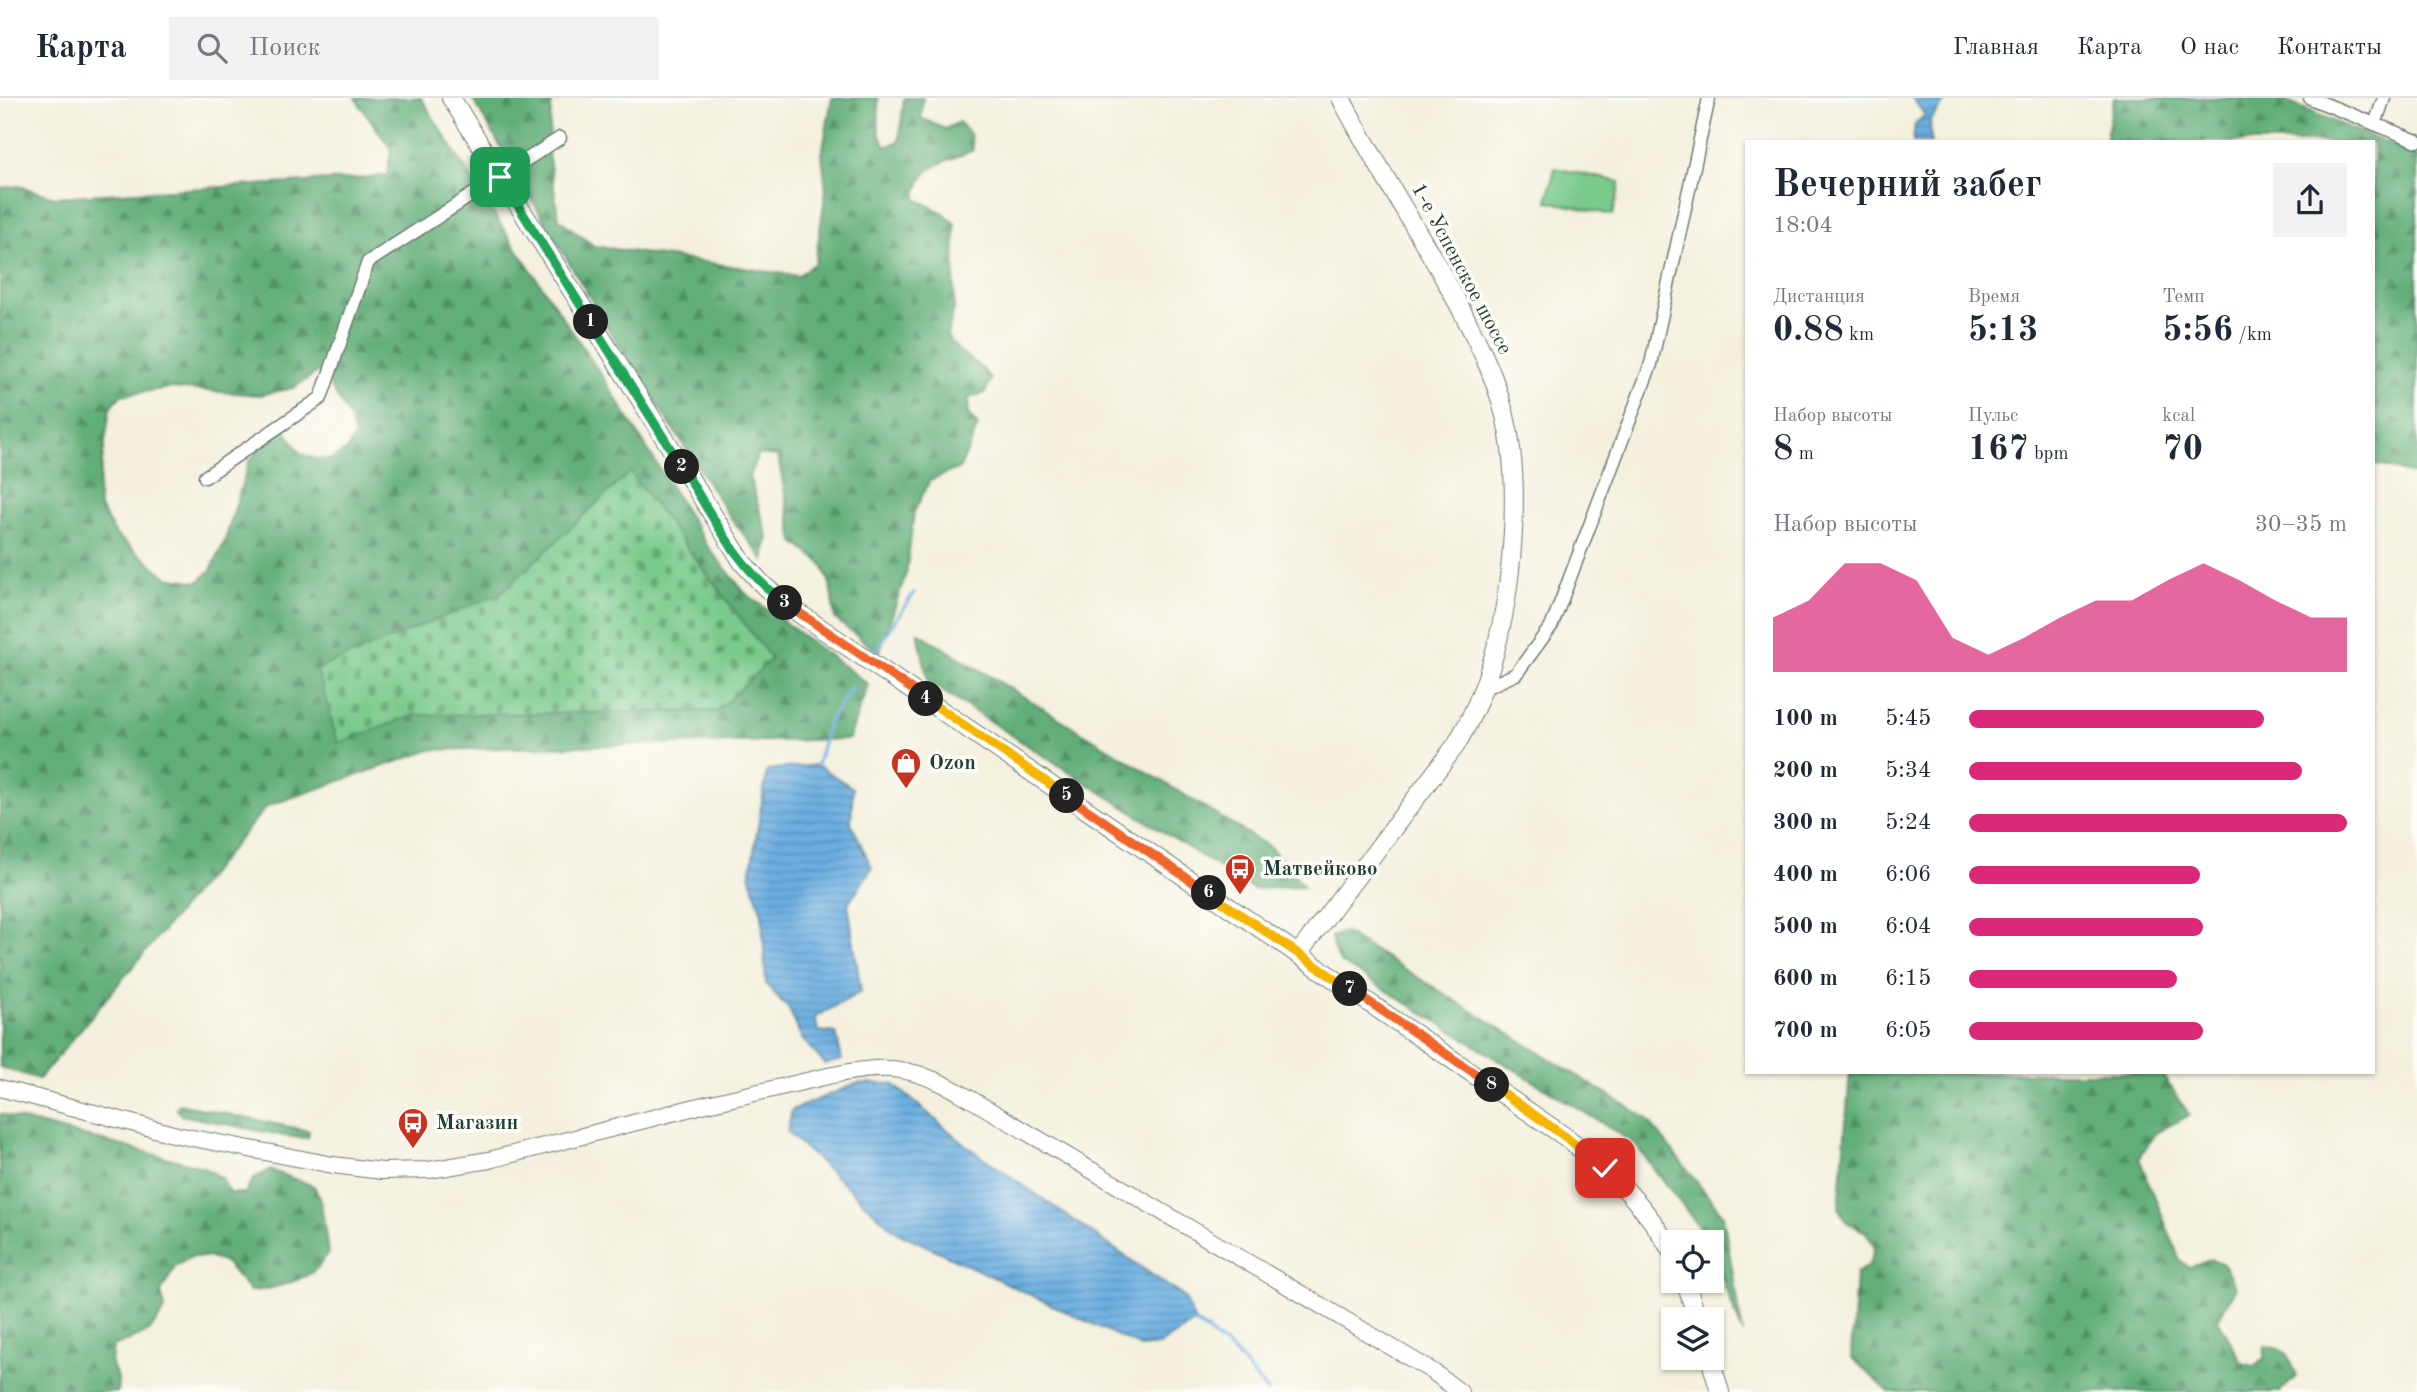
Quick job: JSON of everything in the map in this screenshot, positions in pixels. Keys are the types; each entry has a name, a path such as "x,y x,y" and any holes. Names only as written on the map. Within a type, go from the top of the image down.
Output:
{"main road":[{"path":"451,98 743,564 759,581 800,614 1507,1095 1586,1153 1632,1195 1661,1235"},
{"name":"1-е Успенское шоссе","path":"1298,954 1456,746 1474,716 1485,688 1507,597 1514,522 1511,447 1504,414 1484,354 1451,290 1341,98"},
{"path":"1714,1370 1720,1392"}],"street":[{"path":"1485,688 1516,674 1552,625 1651,363 1709,98"},
{"path":"2310,98 2417,141"},
{"path":"2375,124 2384,98"},
{"path":"205,477 321,398 368,262 560,138"},
{"path":"0,1088 177,1135 333,1165 382,1171 429,1170 489,1160 828,1076 869,1068 908,1070 944,1084 1432,1371 1460,1392"}],"green space":[{"path":"355,98 421,98 493,213 604,379 708,547 745,593 868,684 849,739 431,750 267,806 39,1079 0,1067 0,188 19,186 54,197 367,178 387,175 391,149","holes":["321,370 350,419 355,436 347,450 331,459 316,459 301,454 284,428 271,436 249,461 225,541 211,570 198,582 167,577 116,535 99,506 98,490 110,408 121,395 171,388 260,395 293,388"]},
{"path":"472,98 552,98 548,153 559,219 594,246 798,276 815,263 826,190 822,154 832,98 878,98 879,133 886,147 899,141 904,98 923,98 921,118 945,129 959,122 970,134 973,150 943,162 928,172 918,187 916,199 944,213 955,224 954,309 947,336 991,379 985,393 969,398 968,414 978,426 960,468 930,480 914,512 906,574 879,653 835,619 830,584 822,564 794,542 778,456 758,454 749,476 768,536 764,560 730,517 604,322"},
{"path":"2114,98 2278,98 2417,156 2417,475 2375,464 2375,140 2105,140"},
{"path":"1555,168 1620,182 1613,215 1547,201"},
{"path":"630,472 771,659 718,711 415,715 338,743 317,669 501,593"},
{"path":"918,632 1271,848 1304,886 1253,889 928,682"},
{"path":"1344,932 1646,1118 1723,1215 1743,1334 1724,1284 1724,1230 1701,1230 1634,1143 1340,962 1331,937"},
{"path":"1850,1074 2162,1074 2190,1115 2155,1133 2139,1158 2180,1260 2189,1268 2211,1259 2222,1263 2236,1288 2218,1319 2242,1363 2254,1366 2264,1358 2265,1346 2273,1347 2287,1355 2297,1376 2280,1392 1889,1392 1851,1357 1856,1274 1869,1264 1875,1248 1866,1232 1848,1223 1839,1209"},
{"path":"179,1104 309,1131 308,1138 290,1137 181,1115 176,1108"},
{"path":"0,1114 203,1167 222,1178 229,1193 245,1193 254,1178 270,1170 314,1186 321,1201 328,1253 318,1267 304,1277 277,1287 250,1291 226,1263 208,1257 191,1257 175,1267 161,1292 165,1308 150,1330 113,1346 111,1363 118,1379 117,1392 0,1392"}],"water":[{"path":"1912,98 1948,98 1930,120 1931,140 1913,140 1915,124 1925,115"},
{"path":"817,765 853,788 851,823 872,868 848,904 861,992 815,1017 818,1031 836,1033 842,1060 825,1064 802,1039 789,1009 766,984 762,914 750,876 767,770"},
{"path":"858,1083 893,1084 967,1146 1185,1298 1195,1322 1159,1345 1141,1347 895,1231 787,1132 792,1110"}],"waterway":[{"path":"874,653 914,593"},
{"path":"817,765 829,721 851,687"},
{"path":"1195,1322 1234,1352 1268,1392"}],"place":[{"name":"Ozon","path":"906,790"},
{"name":"Матвейково","path":"1240,896"},
{"name":"Магазин","path":"413,1150"}],"route":[{"path":"500,177 743,564 765,587 800,614 1507,1095 1605,1168"}]}
